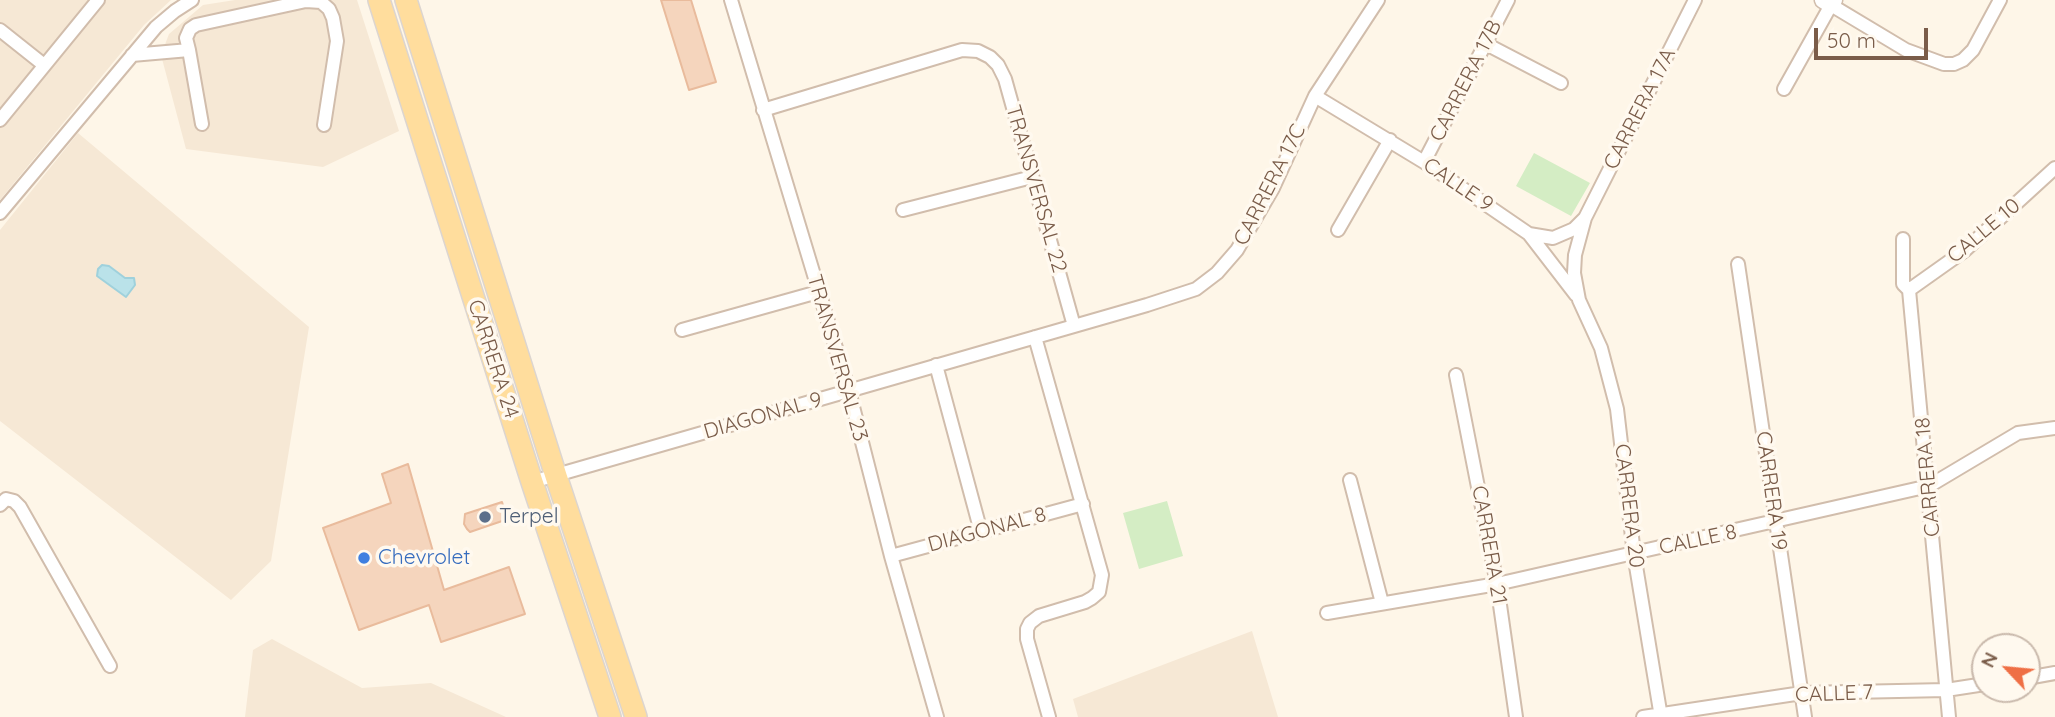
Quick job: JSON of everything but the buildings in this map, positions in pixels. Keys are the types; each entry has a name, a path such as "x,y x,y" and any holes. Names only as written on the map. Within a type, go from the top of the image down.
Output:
{"main road":[{"name":"CARRERA 24","path":"379,0 532,482 610,717"},
{"name":"CARRERA 24","path":"406,0 635,717"}],"street":[{"path":"0,120 98,0"},
{"path":"0,213 156,27 175,10 192,0"},
{"name":"TRANSVERSAL 23","path":"731,0 849,391 891,556 937,717"},
{"name":"CARRERA 17C","path":"1074,326 1196,289 1217,273 1237,250 1273,188 1315,96 1378,0"},
{"name":"CARRERA 17B","path":"1424,162 1508,0"},
{"name":"CARRERA 17A","path":"1579,300 1574,273 1575,255 1585,218 1695,0"},
{"path":"1784,89 1830,2 1906,50 1944,64 1954,64 1973,50 2000,0"},
{"path":"202,124 188,33 195,25 306,1 321,2 329,9 337,41 324,125"},
{"path":"0,30 44,65"},
{"path":"1486,44 1561,83"},
{"path":"132,55 189,50"},
{"name":"TRANSVERSAL 22","path":"763,110 962,50 978,51 990,57 998,65 1005,79 1074,326"},
{"name":"CALLE 9","path":"1315,96 1390,140 1529,234 1579,300"},
{"path":"1338,230 1390,140"},
{"name":"CALLE 10","path":"1909,290 1964,251 2055,168"},
{"path":"903,210 1032,177"},
{"path":"1529,234 1553,238 1574,229 1585,218"},
{"name":"CARRERA 18","path":"1903,239 1903,284 1909,290 1949,717"},
{"name":"CARRERA 19","path":"1738,264 1805,717"},
{"path":"682,330 818,292"},
{"name":"CARRERA 20","path":"1579,300 1601,348 1617,409 1634,554 1661,716"},
{"name":"DIAGONAL 9","path":"532,482 1074,326"},
{"path":"1035,337 1102,575 1099,592 1085,602 1033,619 1027,629 1027,639 1049,717"},
{"path":"936,365 981,532"},
{"name":"CARRERA 21","path":"1456,374 1497,584 1516,717"},
{"name":"CALLE 8","path":"1327,613 1497,584 1929,486 2018,433 2055,428"},
{"path":"1350,480 1382,603"},
{"path":"0,505 6,499 14,501 20,507 110,666"},
{"name":"DIAGONAL 8","path":"891,556 1083,504"},
{"name":"CALLE 7","path":"1643,717 1802,693 1946,690 1971,686"}],"shaded area":[{"path":"0,0 171,0 144,25 0,200"},
{"path":"235,0 357,0 399,131 323,167 186,149 161,55 169,34 203,5"},
{"path":"78,133 309,327 271,561 231,600 0,421 0,230"},
{"path":"1252,631 1278,717 1078,717 1073,699"},
{"path":"272,639 362,688 431,683 506,717 245,717 253,650"}],"green space":[{"path":"1534,153 1590,183 1571,216 1516,186"},
{"path":"1167,501 1183,556 1139,569 1123,513"}],"water":[{"path":"102,265 109,266 125,278 134,278 135,285 126,297 97,276"}],"place":[{"name":"Terpel","path":"485,517"},
{"name":"Chevrolet","path":"364,558"}]}
